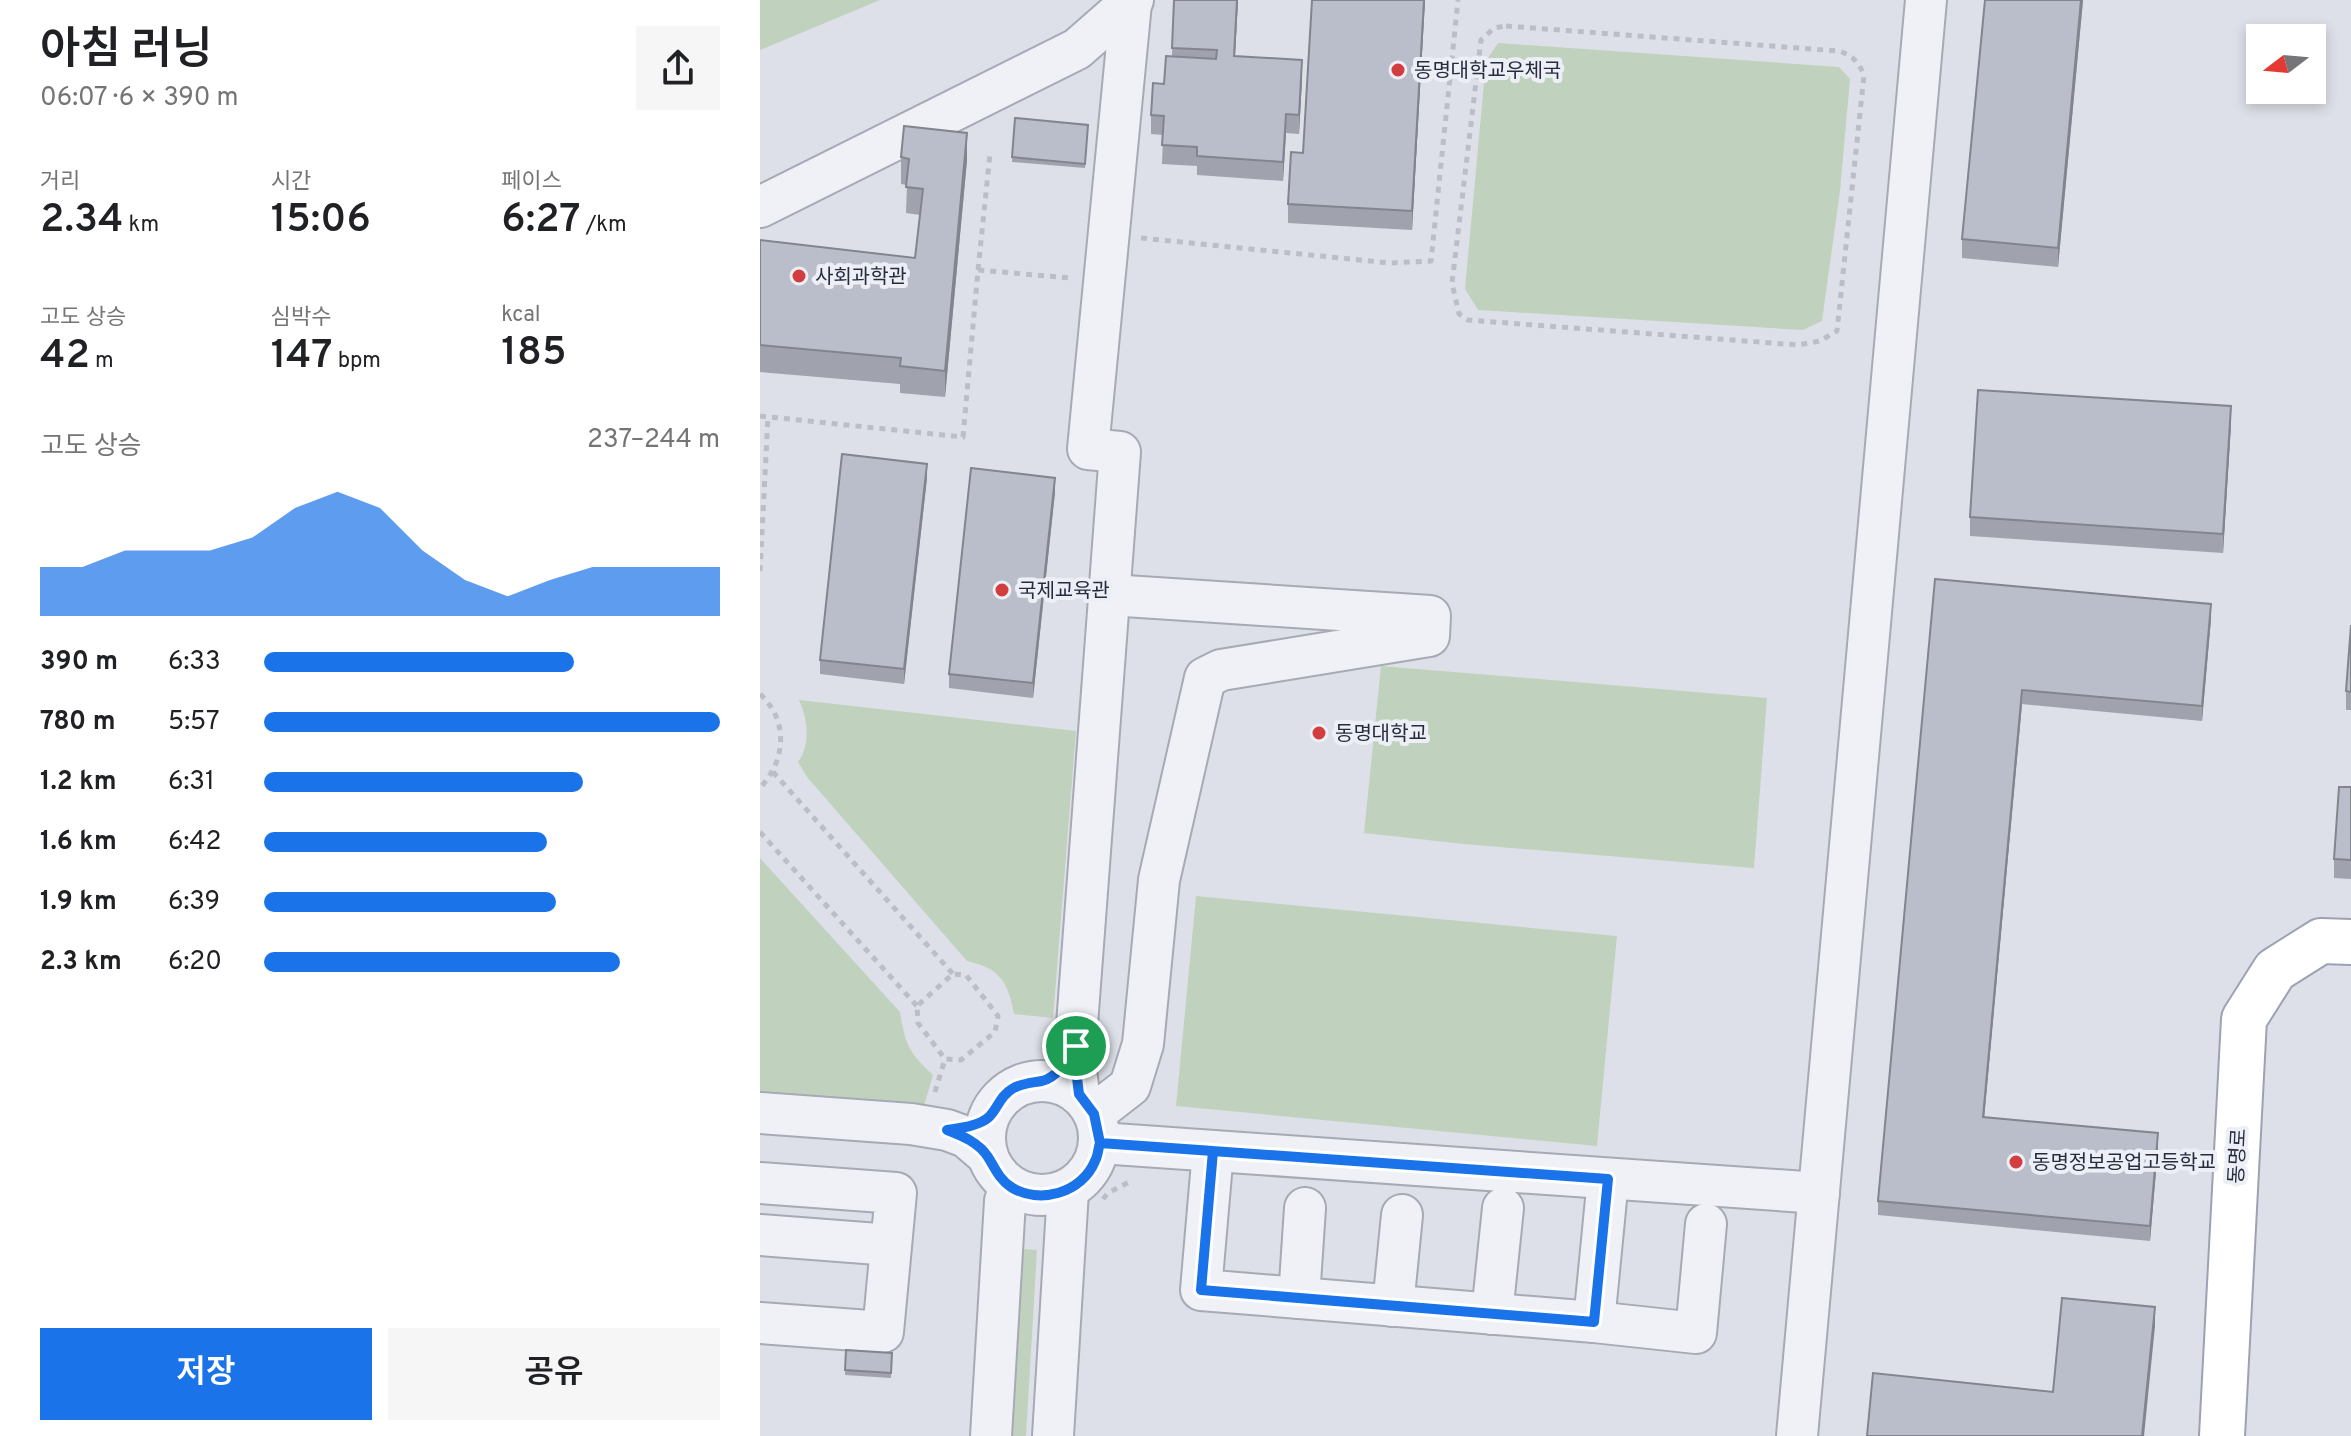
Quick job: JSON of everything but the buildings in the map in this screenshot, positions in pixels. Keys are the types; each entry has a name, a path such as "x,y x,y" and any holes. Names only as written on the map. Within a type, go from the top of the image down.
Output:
{"main road":[{"name":"동명로","path":"2222,1436 2244,1019 2275,970 2321,941 2351,942"}],"street":[{"path":"1797,1436 1926,0"},
{"path":"1053,1436 1084,1178 1095,1162 1080,1108 1076,1046 1120,452 1088,449 1132,2"},
{"path":"760,207 1077,49 1132,2"},
{"path":"1080,1108 1130,1086 1143,1044 1159,880 1205,678 1221,670 1429,636 1430,616 1110,595"},
{"path":"1081,1200 1029,1194 1010,1187 996,1173 988,1136 998,1101 1011,1089 1028,1082 1080,1108 1213,1151 1819,1193"},
{"path":"760,1113 911,1124 941,1113 988,1136"},
{"path":"1213,1151 1201,1290 1696,1333 1706,1224"},
{"path":"1594,1322 1608,1179"},
{"path":"760,1183 896,1193 883,1332 760,1323"},
{"path":"991,1436 1002,1228 1010,1187"},
{"path":"1299,1298 1305,1208"},
{"path":"1492,1314 1503,1208"},
{"path":"1393,1306 1402,1215"},
{"path":"760,1235 891,1245"}],"path":[{"path":"1108,235 1390,263 1431,261 1458,0"},
{"path":"1506,26 1838,51 1850,55 1864,75 1837,331 1820,341 1798,345 1468,320 1459,314 1452,283 1481,40 1494,28 1506,26"},
{"path":"760,416 963,437 990,154"},
{"path":"978,270 1104,282"},
{"path":"760,571 768,417"},
{"path":"760,694 768,701 778,719 782,738 773,772 760,788"},
{"path":"773,772 953,974 966,975 998,1016 995,1032 961,1060 945,1059"},
{"path":"760,832 917,1006 918,1023 945,1059 941,1113"},
{"path":"917,1006 953,974"},
{"path":"1081,1200 1108,1193 1138,1179"}],"green space":[{"path":"760,0 880,0 760,50"},
{"path":"1498,43 1839,67 1850,79 1840,191 1822,321 1803,330 1478,310 1465,289 1486,61"},
{"path":"1381,666 1767,698 1754,868 1364,833"},
{"path":"799,700 1076,731 1053,1018 1014,1014 1009,993 1001,978 987,968 967,961 807,777 798,762 805,748 807,732"},
{"path":"760,858 900,1012 909,1047 933,1075 924,1106 760,1096"},
{"path":"1196,896 1617,936 1597,1146 1176,1106"},
{"path":"1021,1249 1037,1250 1026,1436 1011,1436"}],"place":[{"name":"동명대학교우체국","path":"1398,70"},
{"name":"사회과학관","path":"799,276"},
{"name":"국제교육관","path":"1002,590"},
{"name":"동명대학교","path":"1319,733"},
{"name":"동명정보공업고등학교","path":"2016,1162"}],"route":[{"path":"1076,1046 1062,1067 1046,1080 1028,1082 1011,1089 998,1101 988,1117 969,1126 947,1130 966,1137 987,1155 996,1173 1010,1187 1029,1194 1049,1196 1068,1191 1084,1178 1095,1162 1100,1143 1213,1151 1608,1179 1594,1322 1201,1290 1213,1151 1100,1143 1094,1114 1079,1094 1076,1046"}]}
